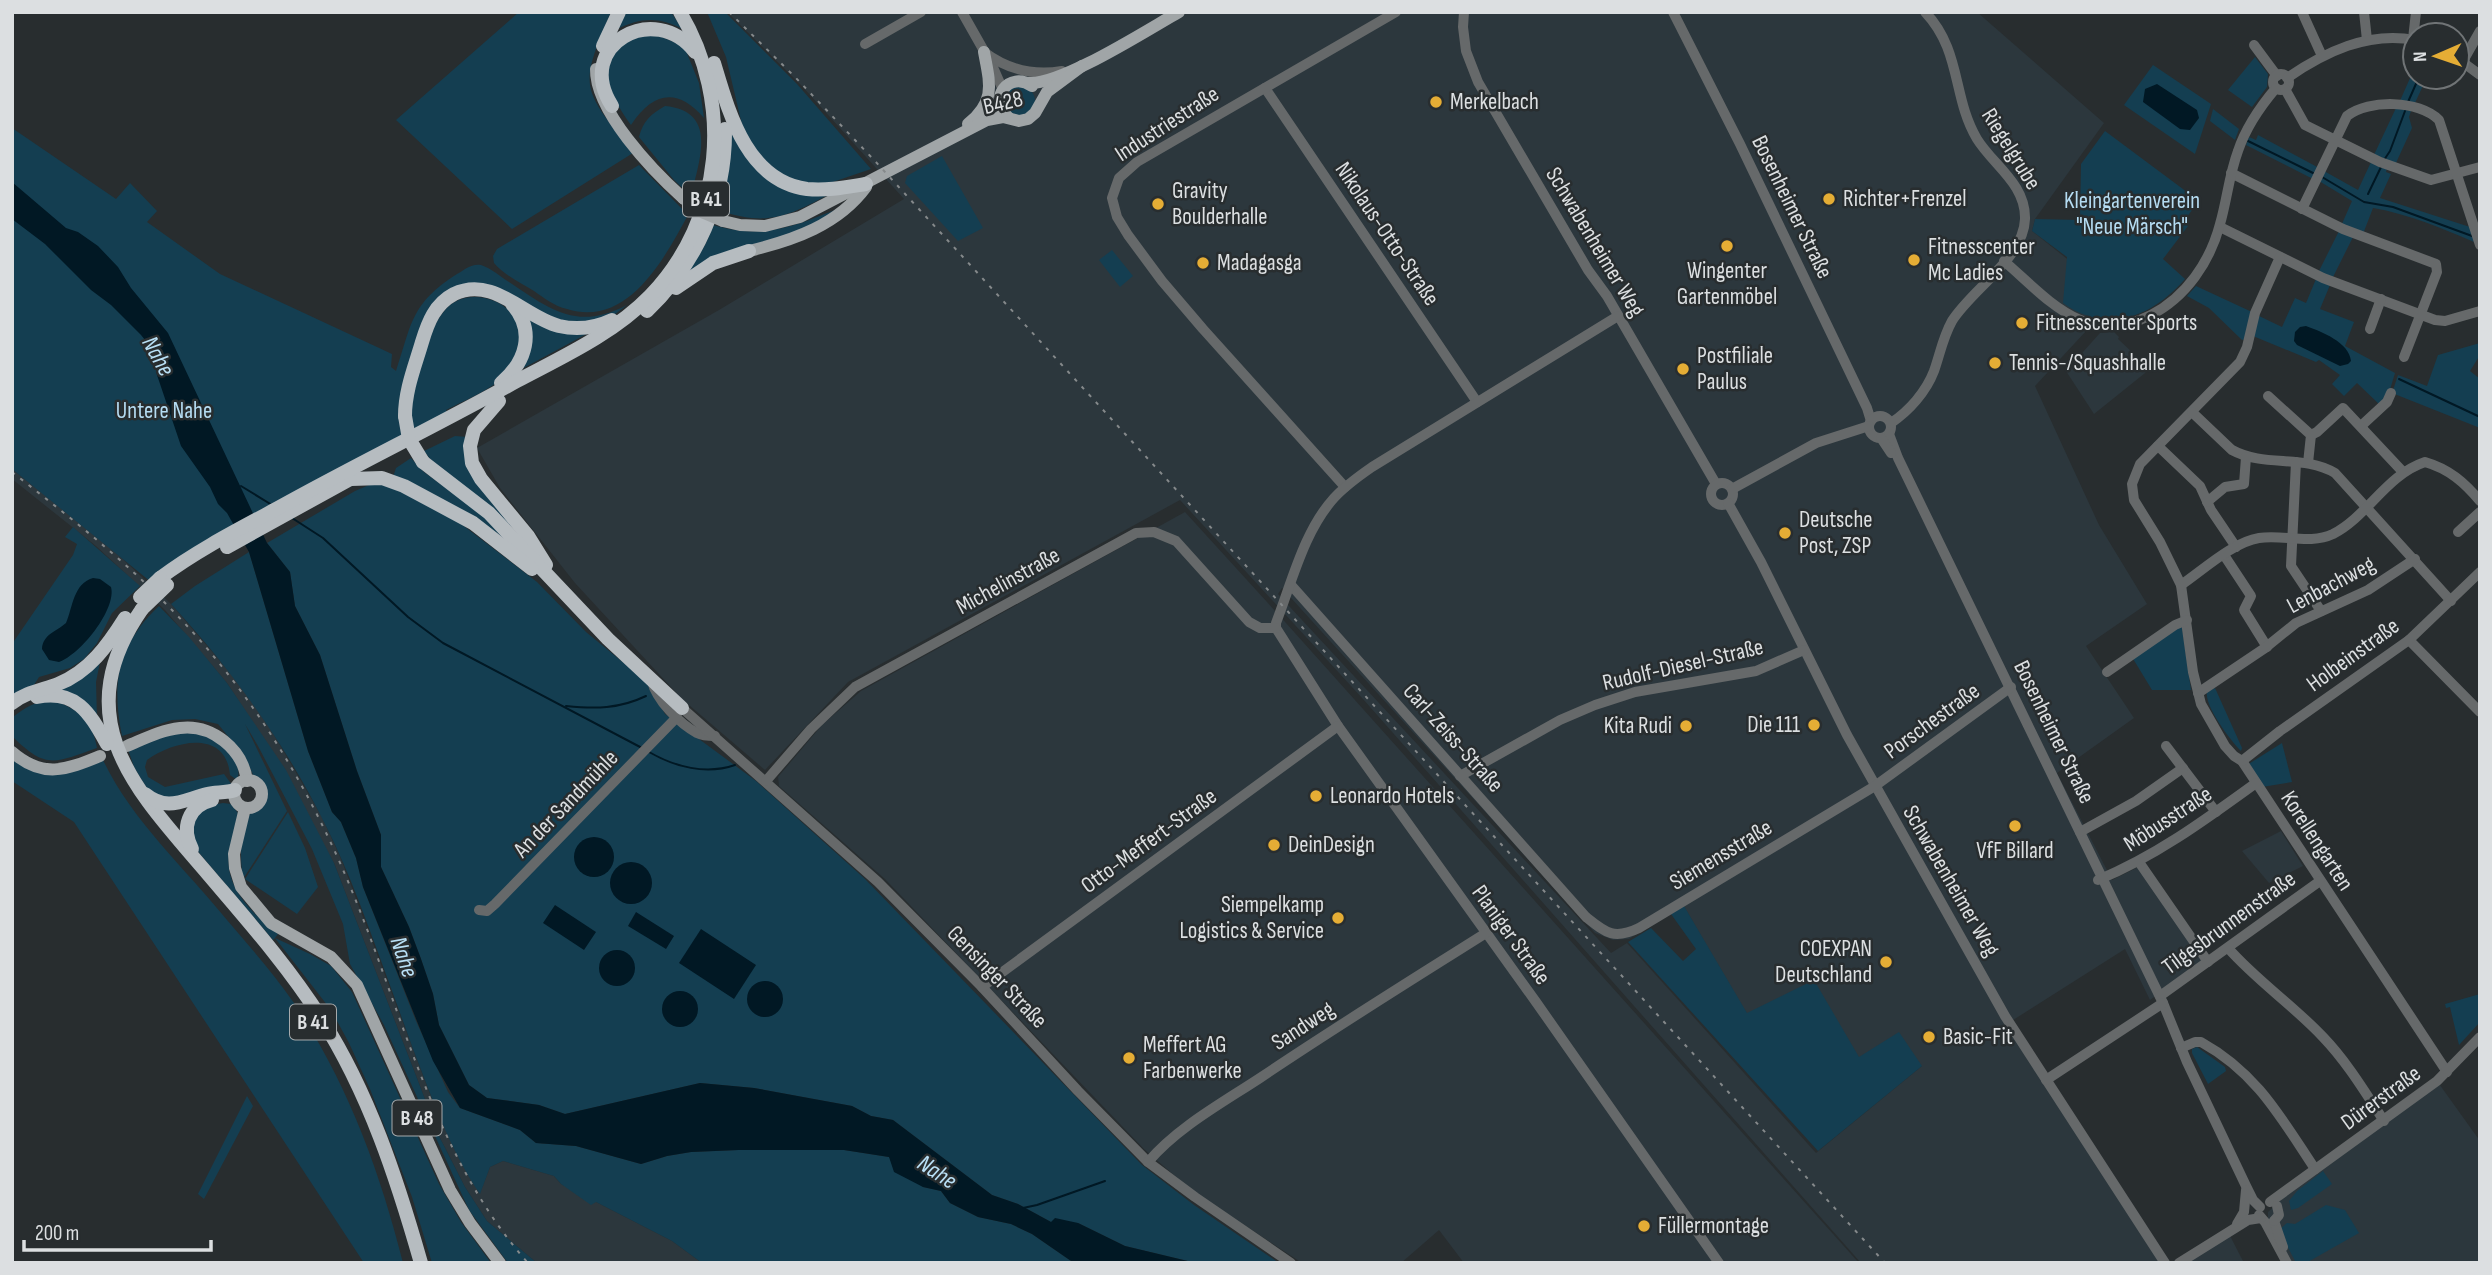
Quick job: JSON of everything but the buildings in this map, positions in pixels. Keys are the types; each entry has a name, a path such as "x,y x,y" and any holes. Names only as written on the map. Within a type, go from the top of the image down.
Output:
{"highway":[{"name":"B 41","path":"596,69 601,50 619,12"},
{"name":"B 41","path":"681,12 742,141 753,157 771,174 785,183 808,189 822,190 868,183"},
{"name":"B 41","path":"412,1263 378,1156 353,1096 322,1038 252,937 133,797 103,750 101,691 108,655 117,631 163,582 187,570 231,539 604,333 638,307 659,286 681,256 697,223 707,195 715,140 709,47 691,12"},
{"name":"B 41","path":"324,488 351,479 610,340 660,299 693,255 717,197 725,134 723,105 712,74 691,47 675,32 657,25 632,28 616,38 608,48 603,62 602,83 612,106"},
{"path":"660,299 713,263 749,251"},
{"path":"638,307 600,325 575,328 551,323 499,295 482,289 464,290 452,295 437,307 426,329 408,388 405,416 409,439 423,462 489,513 680,713"},
{"path":"482,400 515,370 525,348 525,327 520,314 511,303 499,295"},
{"name":"B 41","path":"499,401 474,430 470,446 472,463 481,479 528,536 568,598"},
{"name":"B 41","path":"351,479 375,477 389,480 460,515 484,530 568,598"},
{"name":"B 41","path":"141,603 119,652 110,693 111,720 122,762 135,786 265,942 324,1022 366,1104 386,1152 421,1263"},
{"path":"12,703 25,694 56,685 79,673 94,661 117,631"},
{"path":"12,712 25,702 42,696 70,699 82,706 92,717 103,750"},
{"path":"135,786 153,800 172,805 206,794 238,799"},
{"path":"201,866 187,839 186,825 190,816 204,802 238,799"}],"main road":[{"path":"959,134 990,113 1008,84 1051,81 1179,12"},
{"path":"959,134 987,102 990,84 984,52"},
{"path":"749,251 794,239 825,224 855,201 868,183 987,120 1028,119 1053,87 1081,67"},
{"name":"B428","path":"959,134 973,133 999,121 1020,125 1030,122 1051,95 1072,79 1081,67"},
{"name":"B 41","path":"596,69 597,88 604,104 642,156 683,198 704,213 723,221 756,226 782,223 800,218 868,183"},
{"path":"1022,82 1037,92 1039,104"},
{"path":"1001,95 1003,112 1009,118"},
{"name":"B 41","path":"612,106 670,185"},
{"name":"B 48","path":"127,746 172,729 187,727 202,729 215,735 233,749 242,762 247,781 258,785 261,796 256,806 238,799 234,854 241,887 271,923 323,951 343,968 357,985 450,1190 470,1223 500,1263"},
{"path":"12,752 32,766 51,770 70,767 103,750"},
{"path":"238,799 239,784 247,781"}],"street":[{"path":"864,44 921,12"},
{"path":"962,12 992,65 1001,95"},
{"name":"Industriestraße","path":"1345,487 1162,281 1117,217 1112,198 1119,178 1137,162 1396,12"},
{"name":"Schwabenheimer Weg","path":"1464,12 1466,51 1478,82 1716,484"},
{"name":"Bosenheimer Straße","path":"1673,12 1867,408 1880,426"},
{"name":"Bosenheimer Straße","path":"1679,12 2080,832 2100,879"},
{"name":"Riegelgrube","path":"1880,426 1904,415 1924,390 1953,321 2021,237 2025,218 2022,201 2006,174 1978,140 1967,119 1950,49 1941,31 1925,12"},
{"path":"2302,12 2322,56"},
{"path":"2364,12 2367,40"},
{"path":"2004,261 2068,315 2091,325 2117,326 2141,320 2157,312 2184,291 2202,266 2220,227 2236,154 2249,124 2281,82 2322,56 2367,40 2401,40"},
{"path":"2254,45 2281,82 2305,125 2334,141 2380,162 2431,180 2480,167"},
{"path":"984,52 1002,65 1017,70 1056,72 1081,67"},
{"path":"984,52 1002,72 1022,82"},
{"name":"Nikolaus-Otto-Straße","path":"1265,88 1478,402"},
{"path":"2302,209 2347,116 2357,110 2392,105 2422,110 2439,120 2480,246"},
{"path":"2231,173 2343,229 2436,264 2437,272 2404,357"},
{"path":"2220,227 2323,278 2440,322 2480,311"},
{"name":"Korellengarten","path":"2280,257 2255,313 2245,353 2233,369 2137,468 2133,476 2132,493 2181,585 2198,693 2216,732 2234,756 2242,761 2447,1072"},
{"path":"2370,329 2381,299"},
{"path":"1276,628 1306,545 1320,517 1335,496 1372,467 1618,316"},
{"path":"2361,426 2387,401 2391,393"},
{"path":"2268,396 2311,435"},
{"path":"2311,435 2343,408 2403,472"},
{"path":"2192,412 2232,450 2246,457 2308,463 2325,467 2335,473 2451,601"},
{"path":"1732,489 1798,452 1829,439 1880,426"},
{"path":"2308,463 2311,435"},
{"path":"2158,446 2200,486 2207,502 2236,547"},
{"path":"2207,502 2225,487 2244,484 2246,457"},
{"path":"2296,462 2291,566 2321,611"},
{"path":"2181,585 2245,541 2262,537 2328,536 2345,527 2403,472 2425,462 2444,467 2467,485 2480,501"},
{"path":"1725,483 1732,489 1732,497 1728,503 1718,504 1712,499 1712,489 1716,484 1725,483"},
{"name":"Schwabenheimer Weg","path":"1728,503 1875,786 2005,1016 2166,1263"},
{"path":"2458,532 2480,512"},
{"name":"Michelinstraße","path":"766,781 811,729 855,687 1136,533 1154,532 1176,541 1249,622 1260,628 1276,628"},
{"path":"2224,555 2251,596 2244,610 2267,647"},
{"name":"Lenbachweg","path":"2198,693 2267,647 2297,623 2368,590 2415,559"},
{"name":"Holbeinstraße","path":"2242,761 2409,640 2480,572"},
{"name":"Carl-Zeiss-Straße","path":"1291,585 1586,917"},
{"path":"2107,672 2175,625 2187,620"},
{"name":"Planiger Straße","path":"1276,628 1338,726 1719,1263"},
{"path":"2409,640 2480,712"},
{"name":"Rudolf-Diesel-Straße","path":"1460,776 1560,720 1595,705 1634,692 1756,671 1804,650"},
{"name":"Bosenheimer Straße","path":"2009,689 2161,1002 2246,1186 2253,1200 2266,1211"},
{"name":"Porschestraße","path":"1875,786 2009,689"},
{"name":"Gensinger Straße","path":"680,713 715,736 878,882 1149,1162 1291,1263"},
{"name":"An der Sandmühle","path":"479,910 487,911 495,904 680,713"},
{"name":"Otto-Meffert-Straße","path":"982,987 1338,726"},
{"path":"2166,746 2216,812"},
{"path":"2080,832 2136,801 2182,768"},
{"name":"Möbusstraße","path":"2100,879 2139,862 2256,783"},
{"name":"Siemensstraße","path":"1586,917 1607,933 1629,933 1875,786"},
{"path":"2139,862 2208,962"},
{"name":"Tilgesbrunnenstraße","path":"2046,1080 2161,1002 2208,962 2320,881"},
{"name":"Sandweg","path":"1149,1162 1190,1125 1247,1086 1486,933"},
{"path":"2228,948 2252,974 2325,1038 2384,1121"},
{"name":"Dürerstraße","path":"2266,1211 2298,1181 2384,1121 2447,1072 2480,1037"},
{"path":"2181,1048 2201,1042 2238,1066 2264,1092 2315,1169"},
{"name":"Bosenheimer Straße","path":"2233,1156 2276,1229 2288,1262"},
{"path":"2237,1224 2247,1201 2246,1186"},
{"path":"2166,1263 2171,1260 2178,1263 2237,1224 2266,1211"}],"shaded area":[{"path":"727,12 1977,12 2104,123 2035,219 2032,231 2135,313 2087,330 2035,386 2099,525 2147,604 2086,646 2134,718 2057,773 2112,880 2140,866 2203,961 2150,1000 2125,949 2010,1022 2165,1263 1861,1263 1363,699 1180,500 848,682 765,770 682,699 575,583 500,488 477,448 719,310 904,199 801,85","holes":["1282,588 1595,933 1613,940 1629,939 1683,905 1747,1014 1859,1057 1922,1066 1816,1153 1627,943 1611,953 1278,594"]},
{"path":"2114,332 2150,369 2094,414 2066,371 2100,333"},
{"path":"12,469 101,539 171,604 233,676 263,716 322,817 341,859 430,1094 459,1158 480,1193 490,1167 503,1161 554,1176 561,1184 672,1241 702,1263 537,1263 487,1221 465,1187 440,1138 334,863 253,723 227,683 165,610 96,546 12,479"},
{"path":"1185,512 1859,1263 1464,1263 1439,1230 1401,1263 1302,1263 1191,1190 1144,1149 885,879 779,786 778,777 822,725 861,691"},
{"path":"2281,831 2303,866 2269,883 2242,851"},
{"path":"2437,1081 2480,1141 2480,1263 2283,1263 2268,1229 2268,1212 2293,1189"},
{"path":"2228,1232 2244,1263 2179,1263"}],"green space":[{"path":"519,12 611,12 593,58 590,88 604,115 633,153 512,229 396,120"},
{"path":"624,12 671,12 682,29 665,22 650,20 617,29"},
{"path":"707,12 725,12 797,84 871,169 827,184 810,186 785,179 756,152 743,129 726,57"},
{"path":"644,30 684,46 699,83 704,118 684,101 675,98 657,100 639,114 631,125 625,117 610,88 607,67 615,47"},
{"path":"2255,57 2268,74 2267,87 2252,107 2228,90"},
{"path":"2153,65 2211,104 2195,154 2124,105"},
{"path":"1020,86 1030,91 1035,101 1030,111 1020,116 1010,111 1005,101 1010,91"},
{"path":"2404,91 2420,91 2414,105 2399,103"},
{"path":"665,106 682,110 693,117 699,127 701,153 691,196 674,180 639,137 648,118"},
{"path":"2396,108 2411,111 2409,117 2412,128 2395,165 2373,157"},
{"path":"2213,109 2239,129 2235,140 2210,121"},
{"path":"730,121 747,154 765,178 790,191 828,195 776,217 751,218 720,211 725,188"},
{"name":"Untere Nahe","path":"12,128 116,199 130,183 157,211 147,222 220,274 392,354 391,367 396,371 410,328 421,305 442,285 474,265 488,268 538,301 565,314 593,316 627,305 599,322 562,323 511,295 445,294 431,334 445,310 455,302 467,298 480,297 493,301 514,316 520,327 521,342 512,367 504,377 446,410 448,413 151,582 12,469"},
{"name":"Kleingartenverein \"Neue Märsch\"","path":"2105,131 2199,201 2183,222 2188,226 2163,259 2185,279 2158,303 2143,312 2112,319 2080,313 2063,303 2067,257 2032,231 2035,219 2080,220 2081,164"},
{"path":"2258,135 2319,168 2313,179 2246,145 2249,137 2256,140"},
{"path":"942,156 983,228 958,241 905,183 907,176"},
{"path":"2371,162 2387,168 2386,172 2391,174 2380,198 2470,227 2474,242 2412,218 2373,208 2363,234 2341,226 2352,201 2319,181 2324,171 2358,190"},
{"path":"639,165 688,215 655,269 626,299 608,309 589,312 567,309 553,304 494,263 493,256 497,249"},
{"path":"842,207 821,221 685,277 706,243 713,225 748,231 779,229"},
{"path":"2339,231 2353,237 2332,279 2318,273"},
{"path":"1112,250 1133,276 1120,287 1099,260"},
{"path":"2316,279 2330,285 2320,309 2354,322 2345,346 2395,373 2389,393 2380,405 2357,383 2344,396 2332,384 2340,375 2319,360 2316,362 2253,336 2257,315 2282,327 2295,298 2306,303"},
{"path":"2196,286 2252,312 2246,339 2242,340 2209,308 2187,296"},
{"path":"524,317 592,331 518,371"},
{"path":"2480,343 2480,355 2470,371 2480,379 2480,428 2392,393 2398,375 2427,386 2438,355"},
{"path":"455,436 468,437 467,446 526,539 430,459 424,451"},
{"path":"411,458 424,472 486,517 531,565 393,477 396,468"},
{"path":"369,485 389,485 452,517 537,582 586,632 647,682 665,714 756,781 865,879 1142,1165 1194,1205 1279,1263 1196,1263 1125,1246 1078,1223 1051,1222 1018,1204 992,1195 893,1120 871,1116 852,1106 754,1088 700,1083 565,1114 539,1105 487,1098 469,1085 439,1025 433,994 421,959 381,867 381,835 357,771 320,655 295,606 290,572 267,543"},
{"path":"73,527 140,586 112,613 97,643 84,659 70,668 39,677 32,688 12,699 12,644 73,555 77,544 65,537"},
{"path":"249,552 308,751 332,812 341,822 356,858 363,887 416,1021 448,1092 460,1108 520,1130 536,1143 576,1146 641,1164 691,1152 738,1150 844,1150 889,1157 923,1187 941,1191 950,1203 978,1217 1011,1224 1032,1234 1074,1263 702,1263 672,1241 596,1202 591,1205 554,1176 503,1161 490,1167 480,1194 442,1123 358,899 322,818 279,742 254,706 201,637 171,604"},
{"path":"159,606 227,683 286,770 334,863 440,1138 465,1187 487,1221 537,1263 508,1263 469,1210 384,1025 350,964 343,924 312,849 245,724 287,811 243,879 241,854 246,821 262,802 265,792 254,777 245,757 218,724 195,719 172,720 122,736 117,698 121,665 134,635"},
{"path":"2175,627 2182,627 2191,690 2152,690 2132,657"},
{"path":"101,657 96,682 97,719 50,692"},
{"path":"2215,688 2241,751 2210,705 2207,691"},
{"path":"53,700 83,717 92,730 97,748 60,760 42,759 12,736 12,718 31,705"},
{"path":"166,735 203,735 223,747 237,766 237,780 230,775 226,760 219,750 209,745 184,744 147,760 145,767 148,777 165,787 224,774 232,785 171,802 149,792 134,767 128,749"},
{"path":"2282,743 2292,782 2262,787 2247,765"},
{"path":"12,758 24,767 103,760 144,824 262,961 313,1033 346,1096 384,1195 403,1263 364,1263 74,822 12,781"},
{"path":"231,804 238,813 229,855 231,878 247,905 278,934 273,940 195,848 191,822 206,806"},
{"path":"288,812 305,848 318,887 297,914 245,879"},
{"path":"1684,906 1747,1013 1814,980 1859,1057 1899,1032 1922,1066 1818,1151 1628,942 1651,928 1683,961 1696,949 1671,914"},
{"path":"275,938 331,966 352,992 439,1184 461,1222 491,1263 432,1263 412,1197 349,1043 331,1010"},
{"path":"2480,994 2480,1022 2459,1045 2450,1007 2446,1008 2445,1004"},
{"path":"2197,1047 2225,1067 2226,1071 2208,1084 2192,1053 2192,1049"},
{"path":"247,1096 253,1106 204,1199 198,1194"},
{"path":"2323,1171 2332,1184 2291,1210 2289,1201 2297,1191"},
{"path":"2326,1205 2345,1210 2359,1233 2306,1263 2296,1263 2279,1230 2287,1223 2295,1224"}],"water":[{"path":"2157,84 2197,110 2199,118 2190,130 2180,129 2143,102 2145,89"},
{"name":"Nahe","path":"12,182 66,228 78,232 98,246 118,267 131,288 168,333 267,543 290,572 295,606 320,655 357,771 381,835 381,867 421,959 433,994 439,1025 469,1085 487,1098 539,1105 565,1114 700,1083 754,1088 852,1106 871,1116 893,1120 992,1195 1018,1204 1051,1222 1055,1218 1078,1223 1125,1246 1196,1263 1074,1263 1032,1234 1011,1224 978,1217 950,1203 941,1191 923,1187 894,1172 889,1157 844,1150 738,1150 691,1152 641,1164 576,1146 536,1143 520,1130 460,1108 433,1061 363,887 356,858 341,822 332,812 308,751 249,552 227,513 218,504 210,487 181,446 157,375 153,350 111,305 91,290 45,244 12,219"},
{"path":"2306,326 2340,343 2351,361 2340,366 2297,345 2294,341 2295,332"},
{"path":"93,578 100,579 111,587 111,596 103,619 68,658 59,662 49,660 42,649 45,640 66,623 81,585"},
{"path":"594,837 602,838 608,843 613,849 613,865 608,871 602,876 594,877 586,876 580,871 575,865 574,857 575,849 580,843 586,838"},
{"path":"631,862 646,868 652,883 646,898 631,904 616,898 610,883 616,868"},
{"path":"555,905 596,932 584,950 543,923"},
{"path":"636,912 674,936 666,949 628,926"},
{"path":"701,929 756,965 734,999 679,963"},
{"path":"617,950 630,955 635,968 630,981 617,986 604,981 599,968 604,955"},
{"path":"765,981 778,986 783,999 778,1012 765,1017 752,1012 747,999 752,986"},
{"path":"680,991 693,996 698,1009 693,1022 680,1027 667,1022 662,1009 667,996"}],"waterway":[{"path":"2408,102 2413,91"},
{"path":"2384,160 2405,111"},
{"path":"2248,141 2313,173"},
{"path":"2368,194 2381,167"},
{"path":"2322,177 2364,202 2393,207 2472,236"},
{"path":"2399,379 2480,417"},
{"path":"241,486 272,505"},
{"path":"292,518 323,538 408,617 443,643 642,748"},
{"path":"566,706 607,707 646,696"},
{"path":"649,752 669,762 691,768 713,769 735,765"},
{"path":"1023,1208 1105,1181"}],"railway":[{"path":"729,12 874,160 1885,1263"},
{"path":"12,472 113,554 169,607 226,672 276,742 337,856 446,1134 469,1179 496,1222 528,1263"}],"place":[{"name":"Merkelbach","path":"1436,102"},
{"name":"Richter+Frenzel","path":"1829,199"},
{"name":"Gravity Boulderhalle","path":"1158,204"},
{"name":"Wingenter Gartenmöbel","path":"1727,246"},
{"name":"Fitnesscenter Mc Ladies","path":"1914,260"},
{"name":"Madagasga","path":"1203,263"},
{"name":"Fitnesscenter Sports","path":"2022,323"},
{"name":"Tennis-/Squashhalle","path":"1995,363"},
{"name":"Postfiliale Paulus","path":"1683,369"},
{"name":"Deutsche Post, ZSP","path":"1785,533"},
{"name":"Die 111","path":"1814,725"},
{"name":"Kita Rudi","path":"1686,726"},
{"name":"Leonardo Hotels","path":"1316,796"},
{"name":"VfF Billard","path":"2015,826"},
{"name":"DeinDesign","path":"1274,845"},
{"name":"Siempelkamp Logistics & Service","path":"1338,918"},
{"name":"COEXPAN Deutschland","path":"1886,962"},
{"name":"Basic-Fit","path":"1929,1037"},
{"name":"Meffert AG Farbenwerke","path":"1129,1058"},
{"name":"Füllermontage","path":"1644,1226"}]}
